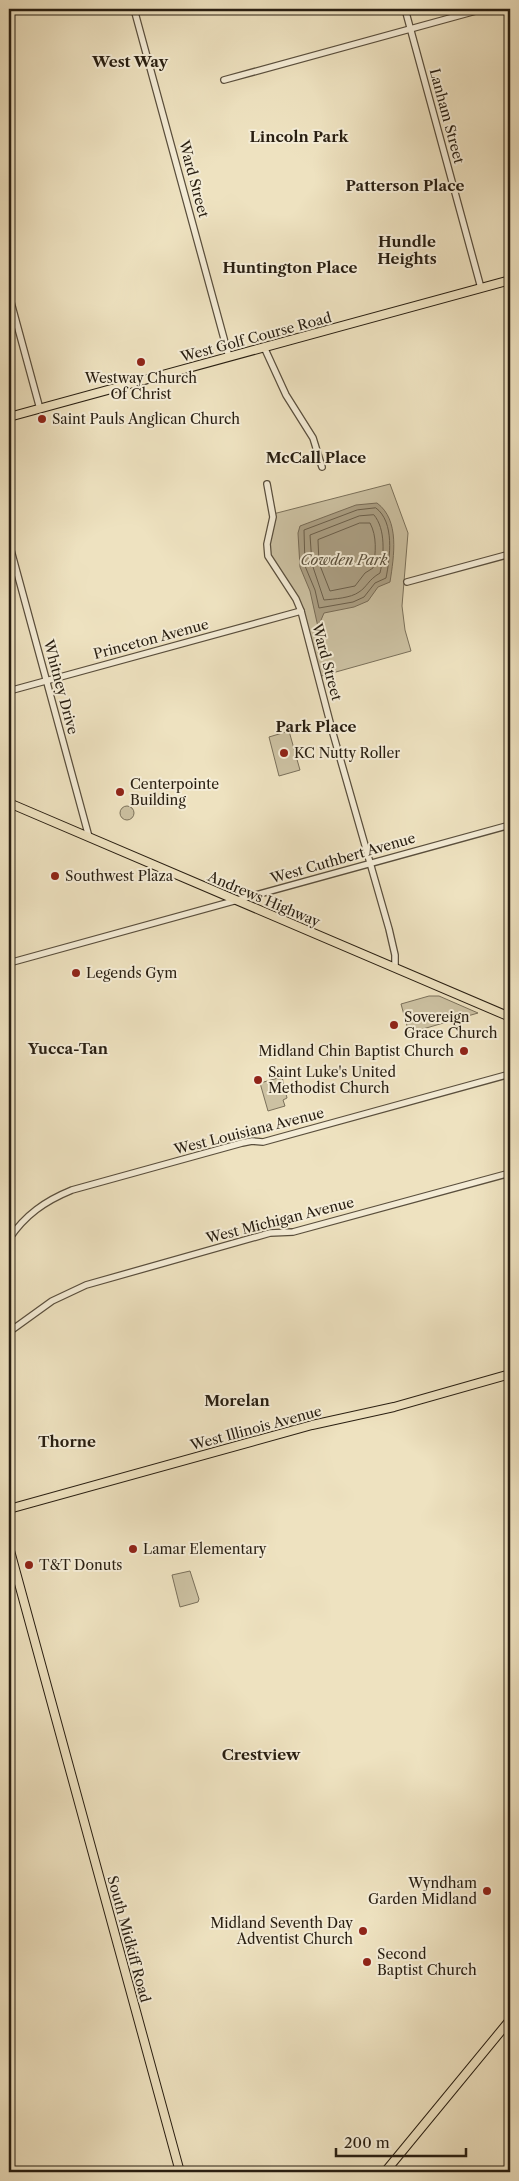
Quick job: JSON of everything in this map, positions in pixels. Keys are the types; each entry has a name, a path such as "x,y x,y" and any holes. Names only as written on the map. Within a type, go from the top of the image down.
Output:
{"main road":[{"name":"West Golf Course Road","path":"9,417 510,280"},
{"name":"Andrews Highway","path":"9,803 395,967 510,1018"},
{"name":"West Illinois Avenue","path":"9,1509 312,1425 370,1413 510,1374"},
{"name":"South Midkiff Road","path":"9,1547 180,2172"},
{"path":"385,2172 510,2020"}],"street":[{"name":"Ward Street","path":"134,9 229,357"},
{"name":"Lanham Street","path":"404,9 481,288"},
{"path":"224,80 483,9"},
{"path":"9,295 40,409"},
{"path":"264,347 291,404 302,418 313,438 322,467"},
{"name":"Ward Street","path":"266,484 273,517 267,548 268,556 296,599 301,611 332,730 372,863 394,946 395,967"},
{"name":"Whitney Drive","path":"9,543 89,837"},
{"path":"407,582 510,554"},
{"name":"Princeton Avenue","path":"9,691 301,611"},
{"name":"West Cuthbert Avenue","path":"9,963 510,824"},
{"name":"West Louisiana Avenue","path":"9,1239 34,1211 56,1197 72,1190 250,1141 263,1142 510,1074"},
{"name":"West Michigan Avenue","path":"9,1332 52,1301 86,1285 270,1233 293,1232 510,1172"}],"green space":[{"name":"Cowden Park","path":"390,484 408,533 402,606 405,630 411,651 318,677 299,607 267,556 273,514"},
{"name":"KC Nutty Roller","path":"289,731 300,770 279,776 269,737"},
{"path":"127,806 132,808 134,813 132,818 127,820 122,818 120,813 122,808"},
{"path":"429,996 439,996 478,1013 409,1033 401,1004"},
{"path":"282,1077 287,1098 283,1100 285,1106 268,1111 260,1083"},
{"path":"190,1571 199,1599 198,1602 180,1607 172,1575"}],"water":[{"path":"377,503 389,519 394,539 390,582 378,587 368,601 354,607 324,613 318,627 310,591 300,567 298,533 300,526 356,505"}],"place":[{"name":"Westway Church Of Christ","path":"141,362"},
{"name":"Saint Pauls Anglican Church","path":"42,419"},
{"name":"KC Nutty Roller","path":"284,753"},
{"name":"Centerpointe Building","path":"120,792"},
{"name":"Southwest Plaza","path":"55,876"},
{"name":"Legends Gym","path":"76,973"},
{"name":"Sovereign Grace Church","path":"394,1025"},
{"name":"Midland Chin Baptist Church","path":"464,1051"},
{"name":"Saint Luke's United Methodist Church","path":"258,1080"},
{"name":"Lamar Elementary","path":"133,1549"},
{"name":"T&T Donuts","path":"29,1565"},
{"name":"Wyndham Garden Midland","path":"487,1891"},
{"name":"Midland Seventh Day Adventist Church","path":"363,1931"},
{"name":"Second Baptist Church","path":"367,1962"}],"district":[{"name":"West Way","path":"130,62"},
{"name":"Lincoln Park","path":"299,137"},
{"name":"Patterson Place","path":"405,186"},
{"name":"Hundle Heights","path":"407,250"},
{"name":"Huntington Place","path":"290,268"},
{"name":"McCall Place","path":"316,458"},
{"name":"Park Place","path":"316,727"},
{"name":"Yucca-Tan","path":"68,1049"},
{"name":"Morelan","path":"237,1401"},
{"name":"Thorne","path":"67,1442"},
{"name":"Crestview","path":"261,1755"}]}
